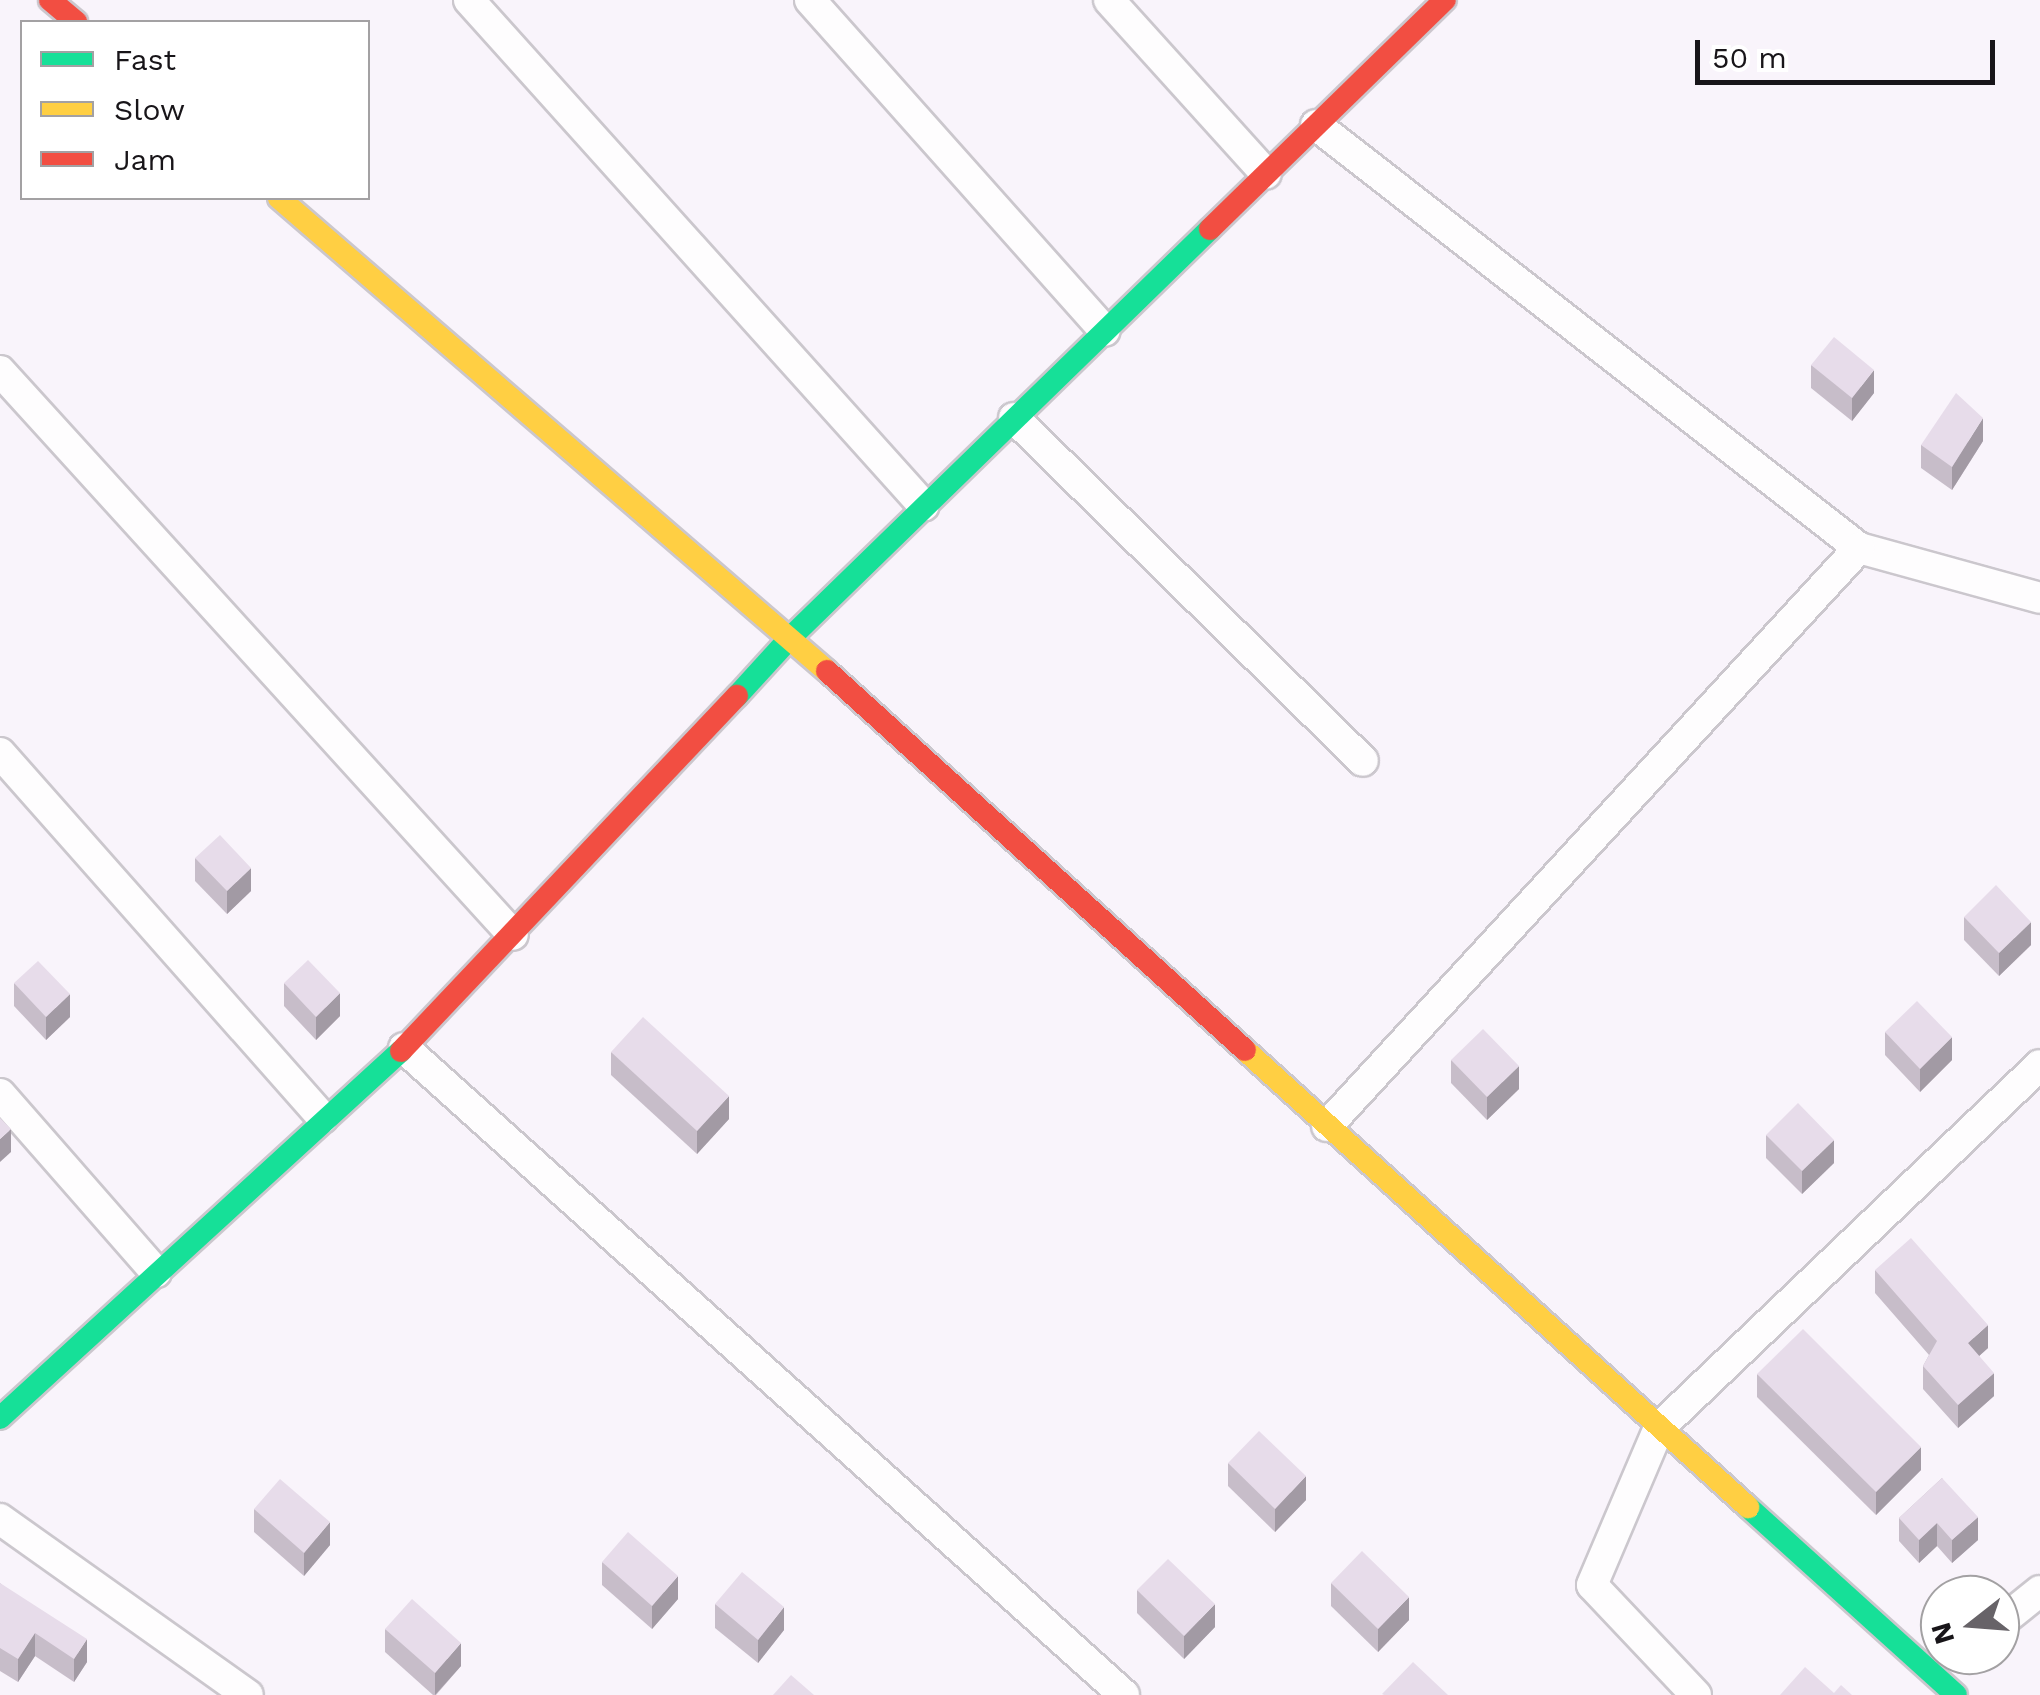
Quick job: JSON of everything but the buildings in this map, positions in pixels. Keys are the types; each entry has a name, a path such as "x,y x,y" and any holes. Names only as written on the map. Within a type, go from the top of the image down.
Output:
{"street":[{"path":"50,0 74,20"},
{"path":"469,0 924,506"},
{"path":"810,0 1104,330"},
{"path":"1109,0 1266,174"},
{"path":"0,1418 404,1048 790,638 1445,0"},
{"path":"1316,125 1859,548 2040,598"},
{"path":"281,200 790,638 1659,1428 1920,1650"},
{"path":"0,371 513,935"},
{"path":"1014,418 1364,760"},
{"path":"1327,1126 1859,548"},
{"path":"0,753 324,1118"},
{"path":"404,1048 1124,1695"},
{"path":"1696,1695 1592,1585 1659,1428 2040,1065"},
{"path":"0,1094 156,1272"},
{"path":"0,1519 248,1695"},
{"path":"2020,1607 2040,1591"}],"traffic: fast":[{"path":"737,696 790,638 1210,229"},
{"path":"0,1418 401,1051"},
{"path":"1748,1507 1956,1695"}],"traffic: slow":[{"path":"281,200 827,671"},
{"path":"1245,1050 1748,1507"}],"traffic: jam":[{"path":"50,0 74,20"},
{"path":"1210,229 1445,0"},
{"path":"827,671 1245,1050"},
{"path":"401,1051 737,696"}]}
